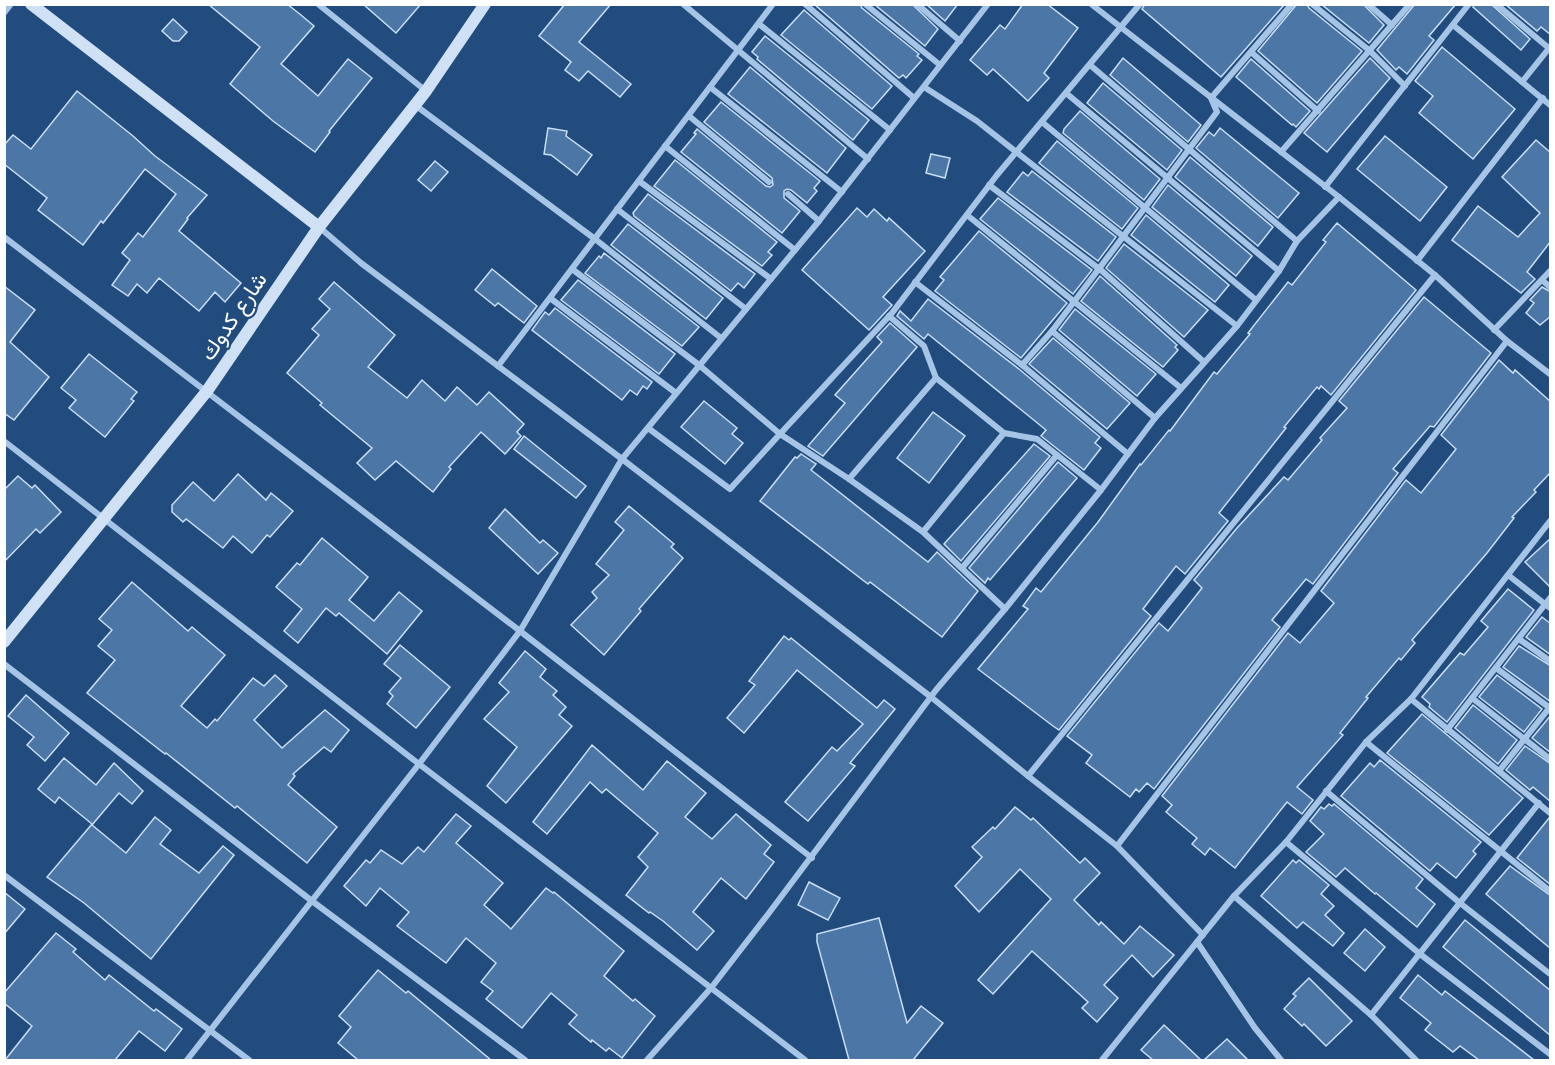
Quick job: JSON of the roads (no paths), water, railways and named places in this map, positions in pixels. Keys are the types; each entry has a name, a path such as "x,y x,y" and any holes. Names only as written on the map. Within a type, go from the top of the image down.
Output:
{"street":[{"path":"4,13 11,4"},
{"path":"31,4 319,227 361,263 622,459 931,696 1028,777 1118,846 1203,935"},
{"path":"318,4 426,91"},
{"name":"شارع كدوك","path":"4,642 207,391 319,227 426,91 485,4"},
{"path":"683,4 868,159"},
{"path":"498,366 773,4"},
{"path":"805,4 915,99"},
{"path":"865,4 940,65"},
{"path":"917,4 960,40"},
{"path":"1091,4 1339,197 1435,275 1507,342 1551,374"},
{"path":"648,428 730,489 889,316 989,185 1140,4"},
{"path":"1211,98 1292,4"},
{"path":"1312,4 1370,51 1405,86"},
{"path":"1368,4 1392,25"},
{"path":"1281,152 1410,4"},
{"path":"1325,186 1469,4"},
{"path":"1496,4 1550,47 1522,82"},
{"path":"187,1060 520,631 622,459 819,221 986,5"},
{"path":"759,24 890,130"},
{"path":"1453,25 1551,105"},
{"path":"1251,52 1318,111"},
{"path":"1090,65 1297,241"},
{"path":"710,87 842,192"},
{"path":"924,87 977,121 1237,326"},
{"path":"1066,93 1279,271"},
{"path":"1022,365 1052,331 1217,112 1211,98"},
{"path":"1417,261 1543,98"},
{"path":"414,105 595,239 722,338"},
{"path":"688,116 770,182"},
{"path":"1042,122 1256,300"},
{"path":"666,146 795,250"},
{"path":"639,181 771,279"},
{"path":"989,185 1099,268 1204,362"},
{"path":"788,195 819,221"},
{"path":"646,1060 711,988 813,858 931,696 1101,490 1155,418 1237,326 1279,271 1297,241 1339,197"},
{"path":"617,209 746,309"},
{"path":"967,215 1181,388"},
{"path":"4,237 813,858"},
{"path":"572,269 699,365 780,434 924,531 1005,609"},
{"path":"1494,330 1551,271"},
{"path":"1028,777 1435,275"},
{"path":"1542,280 1551,287"},
{"path":"915,282 1022,365 1128,454"},
{"path":"550,298 676,393"},
{"path":"889,316 924,346 936,378 1004,433 1037,439 1101,490"},
{"path":"1052,331 1155,418"},
{"path":"1118,846 1507,342"},
{"path":"849,479 936,378"},
{"path":"924,531 1004,433"},
{"path":"4,441 419,764 805,1060"},
{"path":"962,568 1057,455"},
{"path":"1102,1060 1234,896 1286,842 1366,742 1411,699 1551,521"},
{"path":"1508,575 1548,606"},
{"path":"1448,730 1519,639 1548,606 1551,598"},
{"path":"1519,639 1551,661"},
{"path":"4,664 312,901 525,1060"},
{"path":"1496,668 1550,708 1499,771"},
{"path":"1472,698 1551,759"},
{"path":"1411,699 1551,813"},
{"path":"1366,742 1551,891"},
{"path":"1326,791 1460,903 1551,974"},
{"path":"1371,1015 1539,803"},
{"path":"1286,842 1420,954 1550,1052 1542,1060"},
{"path":"4,875 249,1060"},
{"path":"1234,896 1371,1015 1416,1060"},
{"path":"1197,942 1254,1028 1281,1060"}]}
